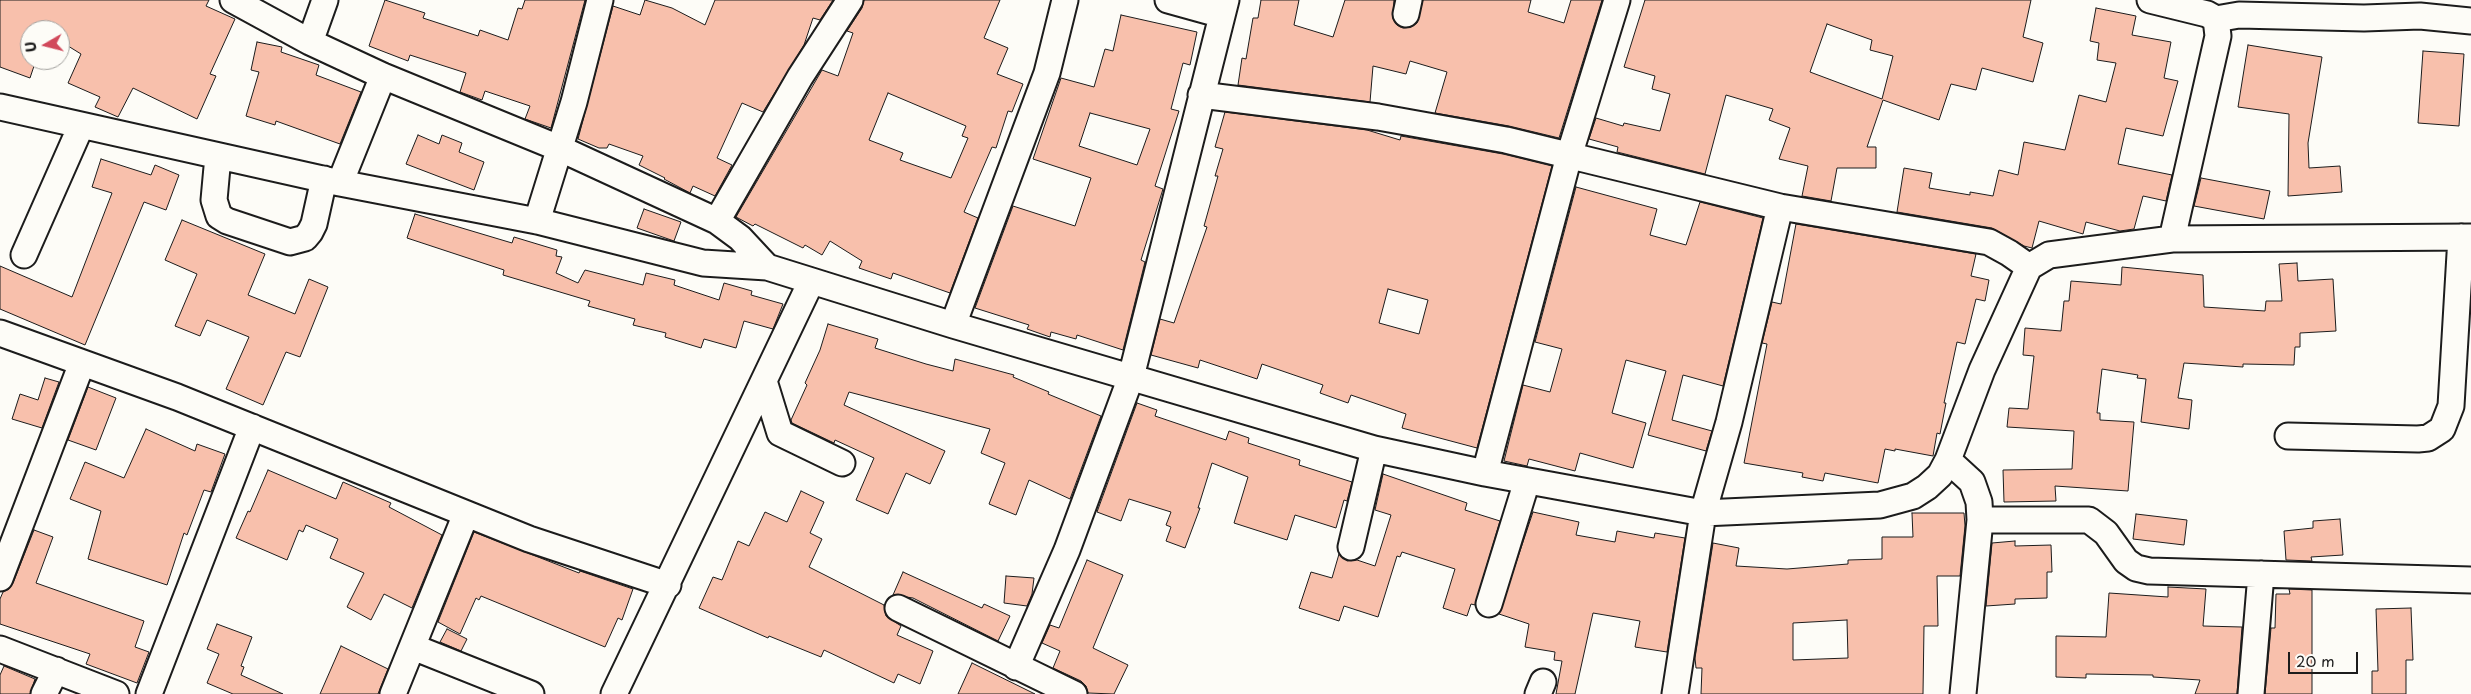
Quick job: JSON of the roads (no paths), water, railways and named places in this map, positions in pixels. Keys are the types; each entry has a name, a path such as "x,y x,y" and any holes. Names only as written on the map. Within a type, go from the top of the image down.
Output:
{"street":[{"path":"233,0 310,42 382,76 561,149 717,221 740,238 767,267"},
{"path":"310,42 325,0"},
{"path":"537,221 561,149 600,0"},
{"path":"717,221 800,77 850,0"},
{"path":"1016,667 1068,550 1132,377 1201,96 1222,20 1168,0"},
{"path":"1486,473 1569,156 1618,0"},
{"path":"2150,0 2207,14 2216,20 2240,15 2364,18 2421,8 2471,21"},
{"path":"953,324 1047,73 1064,4"},
{"path":"2172,239 2218,36 2216,20"},
{"path":"218,156 214,200 219,216 227,222 290,242 305,238 314,224 332,181 382,76"},
{"path":"1201,96 1378,117 1506,140 1780,207 1978,240 1999,246 2029,267"},
{"path":"0,107 332,181 537,221 702,263 767,267 811,282 1374,450 1527,481 1703,513 1860,507 1897,502 1927,487 1940,475 1948,460 1982,370 2029,267 2049,255 2060,252 2172,239 2466,237 2463,343 2447,420 2435,434 2428,438 2418,439 2288,436"},
{"path":"24,255 81,126"},
{"path":"1676,694 1703,513 1729,422 1780,207"},
{"path":"614,694 668,585 811,282"},
{"path":"0,333 177,397 529,539 668,585"},
{"path":"0,578 82,363"},
{"path":"764,381 780,432 842,464"},
{"path":"149,694 252,427"},
{"path":"1351,547 1374,450"},
{"path":"1948,460 1964,474 1976,489 1980,520 1963,694"},
{"path":"1489,604 1527,481"},
{"path":"393,694 466,514"},
{"path":"1980,520 2089,520 2106,533 2126,561 2136,568 2150,571 2471,580"},
{"path":"2251,694 2261,574"},
{"path":"898,608 1074,694"},
{"path":"413,647 531,694"},
{"path":"0,649 116,694"},
{"path":"44,694 56,670"}]}
